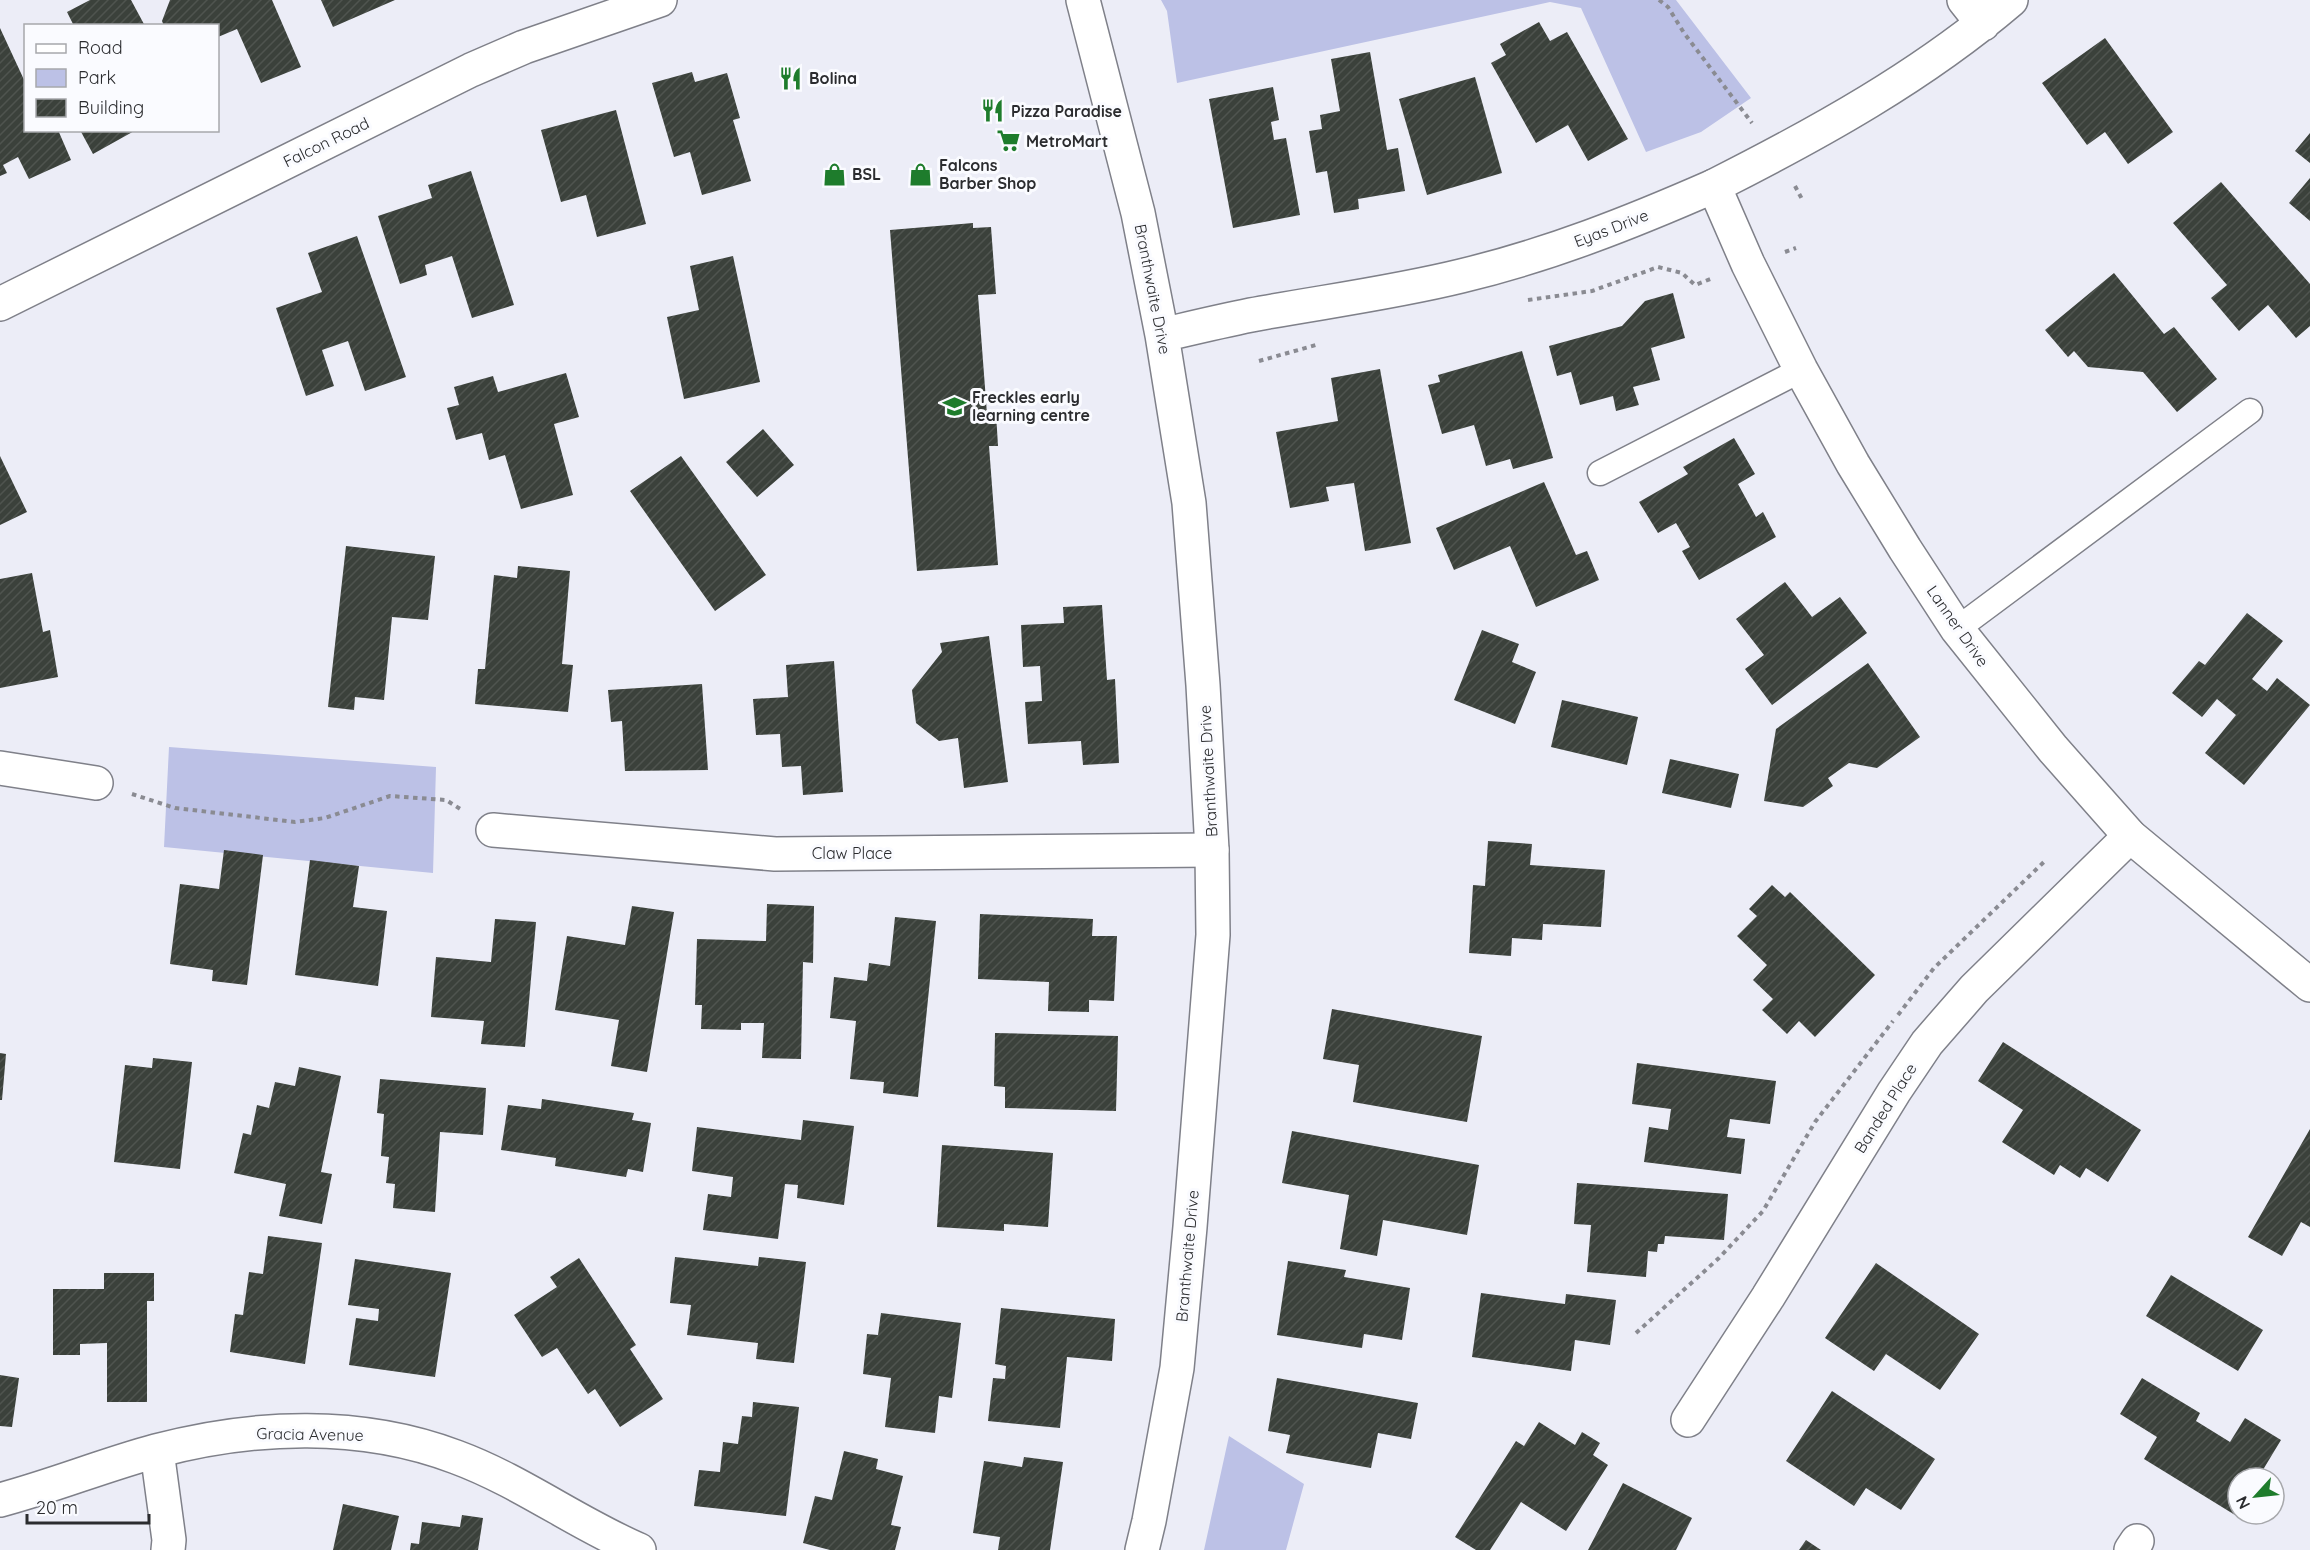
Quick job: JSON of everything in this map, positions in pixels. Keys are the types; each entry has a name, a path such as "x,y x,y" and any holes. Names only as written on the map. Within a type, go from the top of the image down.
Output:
{"street":[{"name":"Falcon Road","path":"0,304 471,70 524,47 660,0"},
{"name":"Branthwaite Drive","path":"1083,0 1138,213 1162,335 1189,503 1203,685 1212,850 1213,935 1191,1227 1177,1368 1142,1550"},
{"name":"Eyas Drive","path":"1162,335 1251,315 1392,292 1463,276 1549,251 1634,221 1714,186 1846,116 1921,69 1974,12 2012,0"},
{"name":"Lanner Drive","path":"1714,186 1748,264 1801,370 1853,464 1957,629 2053,749 2130,836 2310,985"},
{"path":"0,768 96,783"},
{"name":"Claw Place","path":"493,830 775,854 1212,850"},
{"name":"Banded Place","path":"1688,1420 1927,1043 1974,989 2130,836"},
{"name":"Gracia Avenue","path":"0,1500 36,1491 157,1451 240,1434 277,1431 337,1431 377,1436 421,1446 457,1458 557,1506 623,1547"},
{"path":"157,1451 169,1540 168,1550"}],"lane":[{"path":"1600,472 1801,370"},
{"path":"1957,629 2250,411"}],"path":[{"path":"1659,0 1668,7 1684,33 1741,111"},
{"path":"1526,300 1592,291 1658,267 1682,273 1695,285 1796,248"},
{"path":"1259,361 1326,342"},
{"path":"96,783 175,808 295,822 325,818 390,796 446,800 493,830"},
{"path":"1636,1333 1719,1258 1763,1211 1815,1122 1934,968 2046,860"}],"green space":[{"path":"1161,0 1676,0 1751,98 1701,132 1646,152 1581,8 1550,2 1177,83 1167,11"},
{"path":"169,747 436,767 433,873 164,847"},
{"path":"1229,1436 1304,1484 1286,1550 1204,1550"}],"building":[{"path":"90,0 131,0 144,24 73,24 67,12"},
{"path":"170,0 272,0 301,67 261,83 237,29 219,37 219,24 163,24 162,21"},
{"path":"321,0 395,0 333,27"},
{"path":"1539,22 1550,41 1567,32 1628,139 1588,161 1568,125 1536,143 1491,63 1506,55 1500,44"},
{"path":"0,28 24,80 24,132 59,132 71,160 29,179 18,157 3,165 7,173 0,176"},
{"path":"2105,38 2173,132 2128,164 2105,132 2087,145 2042,83"},
{"path":"1370,52 1387,150 1398,148 1405,191 1358,199 1359,209 1334,213 1327,171 1316,173 1309,131 1322,129 1320,115 1340,111 1331,59"},
{"path":"692,72 695,82 727,73 740,118 733,120 751,181 702,195 690,152 674,157 652,83"},
{"path":"1475,77 1502,173 1427,195 1399,99"},
{"path":"1273,87 1279,120 1271,122 1274,140 1286,138 1300,215 1233,228 1209,99"},
{"path":"616,110 646,224 597,237 586,195 561,202 541,130"},
{"path":"81,132 132,132 93,154"},
{"path":"2310,133 2310,163 2295,151"},
{"path":"471,171 514,305 472,318 452,256 425,265 427,275 400,284 378,216 432,198 428,185"},
{"path":"2310,178 2310,221 2289,203"},
{"path":"2221,182 2310,284 2310,326 2296,338 2268,305 2239,331 2211,298 2227,285 2173,223"},
{"path":"973,223 973,228 991,227 996,294 978,295 987,414 996,413 998,446 989,446 998,565 917,571 890,230"},
{"path":"357,236 406,377 365,391 348,341 322,350 334,386 306,396 276,308 322,292 308,253"},
{"path":"733,256 760,382 684,399 667,317 699,310 690,266"},
{"path":"2114,273 2164,334 2174,327 2217,379 2177,412 2143,372 2088,367 2074,351 2068,357 2045,330"},
{"path":"1673,293 1685,338 1651,348 1660,380 1633,387 1639,405 1616,411 1613,396 1580,405 1571,372 1557,376 1549,346 1622,326 1645,301"},
{"path":"1522,351 1553,458 1513,469 1510,459 1486,466 1474,425 1442,434 1428,385 1440,382 1438,375"},
{"path":"1380,369 1411,543 1365,551 1354,483 1326,487 1329,501 1290,508 1276,432 1338,421 1331,378"},
{"path":"566,373 579,417 554,424 573,495 521,509 505,455 489,460 482,433 456,440 447,408 459,405 454,387 493,376 498,392"},
{"path":"763,429 794,465 757,497 726,462"},
{"path":"1734,438 1755,474 1738,484 1756,517 1763,512 1776,537 1699,580 1682,551 1690,547 1676,523 1658,533 1639,502 1688,474 1683,467"},
{"path":"0,456 27,512 0,525"},
{"path":"681,456 766,575 715,611 630,491"},
{"path":"1544,482 1576,555 1587,551 1599,580 1536,607 1510,546 1454,570 1436,528"},
{"path":"346,546 435,556 428,620 392,617 384,700 355,697 354,710 328,707"},
{"path":"518,566 570,571 562,664 573,665 568,712 475,704 478,669 485,669 494,575 517,578"},
{"path":"32,573 43,632 50,630 58,677 0,688 0,579"},
{"path":"1785,582 1812,617 1840,597 1867,633 1772,705 1745,669 1764,655 1736,619"},
{"path":"1102,605 1107,680 1115,679 1119,763 1083,765 1081,741 1028,744 1025,702 1042,701 1040,666 1023,667 1021,625 1064,623 1063,607"},
{"path":"2247,613 2283,641 2252,679 2267,691 2277,678 2310,705 2244,785 2205,753 2236,715 2217,699 2202,717 2172,693 2199,661 2205,665"},
{"path":"1482,630 1519,644 1512,662 1536,672 1515,724 1454,700"},
{"path":"989,636 1008,782 964,788 958,738 939,741 916,723 912,690 942,652 940,643"},
{"path":"834,661 843,792 803,795 801,766 782,767 780,734 756,735 753,699 788,697 786,665"},
{"path":"1868,663 1920,737 1877,768 1849,763 1828,778 1833,786 1803,807 1764,801 1776,729"},
{"path":"702,684 708,770 625,771 622,721 611,722 608,690"},
{"path":"1562,700 1638,717 1627,765 1551,747"},
{"path":"1670,759 1739,774 1731,808 1662,793"},
{"path":"1488,841 1532,844 1530,865 1605,870 1601,927 1543,924 1542,940 1512,938 1511,956 1469,953 1473,885 1485,886"},
{"path":"224,850 263,855 247,985 212,981 213,970 170,964 180,884 219,889"},
{"path":"310,860 359,866 353,907 387,911 378,986 295,975"},
{"path":"1772,885 1785,897 1790,892 1875,975 1815,1037 1799,1021 1787,1034 1762,1010 1773,999 1753,980 1767,965 1737,936 1757,916 1749,909"},
{"path":"767,904 814,906 813,963 803,962 801,1059 762,1058 764,1023 741,1023 741,1030 701,1029 702,1005 695,1005 697,939 766,941"},
{"path":"632,906 674,912 647,1072 611,1066 619,1020 555,1010 567,936 625,945"},
{"path":"980,914 1093,919 1092,936 1117,936 1114,1001 1089,1000 1089,1012 1048,1011 1049,982 978,979"},
{"path":"895,917 936,921 918,1097 883,1093 884,1082 850,1079 856,1021 830,1018 834,977 867,981 869,963 890,966"},
{"path":"495,919 536,922 525,1047 481,1044 484,1021 431,1017 436,957 491,962"},
{"path":"1332,1009 1482,1036 1467,1122 1353,1102 1359,1065 1323,1059"},
{"path":"995,1033 1118,1036 1116,1111 1005,1108 1005,1087 994,1086"},
{"path":"2003,1042 2141,1130 2108,1182 2086,1168 2080,1178 2060,1165 2054,1175 2002,1142 2023,1110 1978,1081"},
{"path":"0,1053 6,1054 2,1100 0,1100"},
{"path":"153,1058 192,1062 180,1169 114,1162 125,1065 152,1068"},
{"path":"1637,1063 1776,1081 1770,1124 1730,1119 1727,1137 1745,1139 1741,1174 1644,1162 1649,1127 1668,1130 1671,1109 1632,1104"},
{"path":"299,1067 341,1076 321,1172 332,1174 322,1224 279,1216 286,1184 234,1173 243,1133 251,1135 257,1105 269,1108 275,1082 295,1086"},
{"path":"380,1079 486,1088 483,1135 440,1132 435,1212 393,1208 395,1184 386,1183 389,1157 381,1156 384,1114 377,1113"},
{"path":"542,1099 634,1113 632,1120 651,1123 643,1172 628,1169 626,1177 555,1166 556,1158 501,1150 508,1105 541,1109"},
{"path":"803,1120 854,1126 844,1205 797,1198 798,1185 785,1184 778,1239 703,1230 708,1194 731,1197 733,1177 692,1171 697,1127 801,1140"},
{"path":"2310,1129 2310,1227 2301,1222 2282,1256 2248,1237"},
{"path":"1292,1131 1479,1165 1467,1235 1383,1220 1377,1256 1340,1249 1349,1195 1282,1183"},
{"path":"942,1145 1053,1153 1048,1227 1004,1224 1004,1231 937,1227"},
{"path":"1577,1183 1728,1194 1724,1240 1665,1236 1664,1244 1658,1244 1657,1252 1648,1251 1646,1277 1587,1272 1591,1225 1574,1224"},
{"path":"268,1236 322,1243 305,1364 230,1352 235,1314 243,1315 249,1272 263,1274"},
{"path":"675,1257 758,1266 759,1257 806,1262 794,1363 756,1359 758,1343 687,1335 691,1305 670,1303"},
{"path":"579,1258 636,1345 630,1349 663,1399 620,1427 595,1389 588,1394 557,1348 542,1357 514,1315 557,1287 550,1277"},
{"path":"355,1259 451,1273 435,1377 349,1365 356,1318 378,1321 379,1309 348,1305"},
{"path":"1288,1261 1346,1270 1344,1277 1410,1288 1402,1340 1364,1334 1362,1348 1277,1335"},
{"path":"1876,1263 1979,1334 1940,1390 1886,1354 1874,1371 1825,1338"},
{"path":"104,1273 154,1273 154,1301 147,1301 147,1402 107,1402 107,1343 80,1344 80,1355 53,1355 53,1289 104,1289"},
{"path":"2171,1275 2263,1330 2238,1371 2146,1316"},
{"path":"1481,1293 1565,1304 1566,1294 1616,1300 1610,1345 1575,1340 1571,1371 1472,1357"},
{"path":"1001,1308 1115,1319 1112,1361 1067,1357 1060,1428 988,1421 993,1378 1005,1379 1006,1366 995,1364"},
{"path":"881,1313 961,1323 952,1398 939,1396 935,1433 885,1427 891,1378 863,1374 867,1334 878,1335"},
{"path":"0,1375 19,1378 12,1427 0,1426"},
{"path":"1277,1378 1418,1403 1411,1439 1378,1433 1371,1468 1286,1453 1290,1435 1268,1431"},
{"path":"2142,1378 2200,1413 2196,1421 2230,1442 2245,1418 2281,1440 2265,1466 2226,1466 2226,1509 2144,1459 2157,1437 2120,1414"},
{"path":"1832,1391 1935,1459 1901,1510 1866,1488 1854,1506 1786,1461"},
{"path":"753,1402 799,1407 786,1516 694,1506 699,1470 720,1472 723,1442 738,1444 742,1416 752,1417"},
{"path":"1539,1422 1575,1445 1582,1432 1600,1443 1593,1455 1608,1465 1566,1531 1521,1502 1490,1550 1476,1550 1455,1537 1516,1441 1524,1446"},
{"path":"844,1451 878,1459 876,1469 903,1476 891,1525 901,1527 895,1550 830,1550 803,1543 815,1496 832,1500"},
{"path":"1024,1457 1063,1462 1050,1550 998,1550 1000,1537 973,1533 984,1461 1022,1467"},
{"path":"1623,1483 1692,1518 1676,1550 1588,1550"},
{"path":"343,1504 399,1516 391,1550 333,1550"},
{"path":"462,1515 483,1518 478,1550 410,1550 411,1543 419,1544 422,1522 460,1527"},
{"path":"1806,1540 1821,1550 1799,1550"}],"place":[{"name":"Bolina","path":"791,78"},
{"name":"Pizza Paradise","path":"993,111"},
{"name":"MetroMart","path":"1008,141"},
{"name":"BSL","path":"834,174"},
{"name":"Falcons Barber Shop","path":"921,174"},
{"name":"Freckles early learning centre","path":"954,406"}]}
